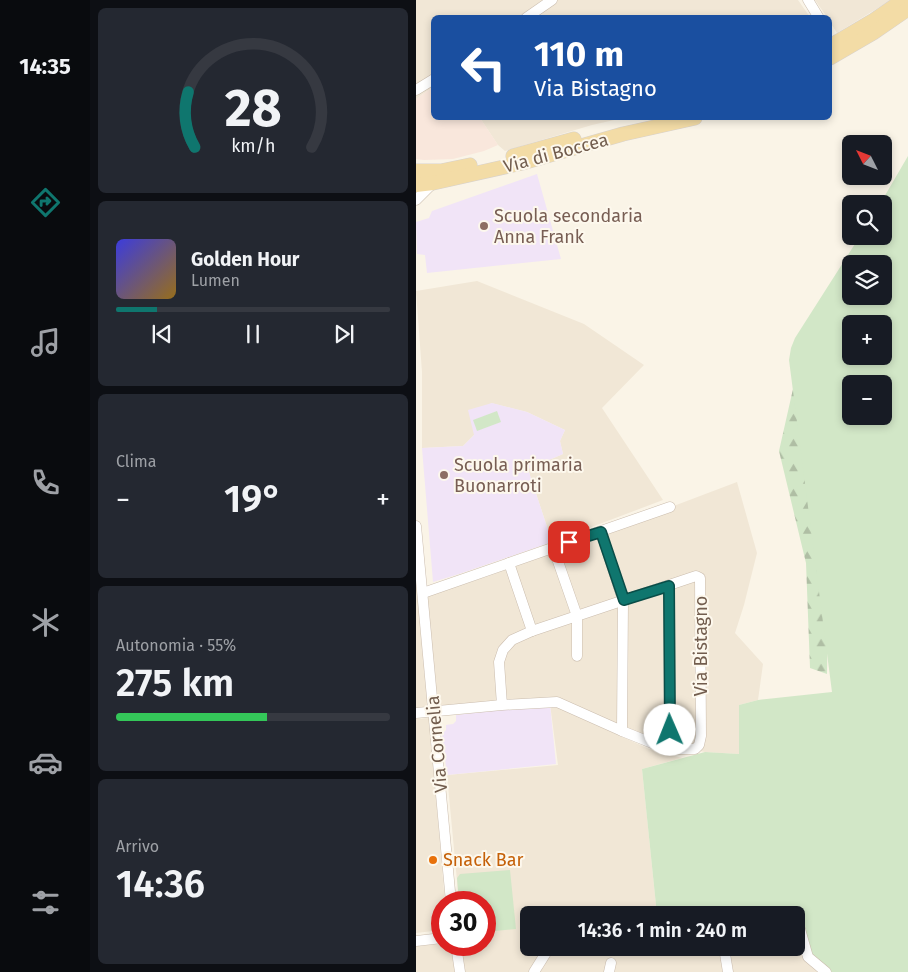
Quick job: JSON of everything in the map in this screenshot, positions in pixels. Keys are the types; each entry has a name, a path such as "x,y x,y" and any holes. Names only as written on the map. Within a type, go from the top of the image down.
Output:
{"main road":[{"path":"832,41 874,20 903,0"},
{"path":"832,57 873,33 908,9"},
{"name":"Via di Boccea","path":"416,185 435,177 645,120"},
{"name":"Via di Boccea","path":"416,171 435,177 528,162 623,134 686,120"},
{"path":"416,166 435,177"}],"street":[{"path":"530,15 552,0"},
{"path":"808,0 817,15"},
{"path":"416,90 431,81"},
{"path":"416,200 435,177"},
{"path":"423,593 670,507"},
{"name":"Via Cornelia","path":"416,526 450,891"},
{"path":"601,532 624,600 622,731"},
{"path":"553,547 577,616 577,656"},
{"path":"509,563 532,631"},
{"name":"Via Bistagno","path":"416,713 557,702 622,731 670,748 693,749 698,746 700,740 701,580 697,576 532,631 512,640 501,652 499,667 502,705"},
{"path":"669,586 670,748"},
{"path":"416,940 431,939"},
{"path":"805,946 808,956 826,972"},
{"path":"458,956 460,972"},
{"path":"534,972 543,956"}],"shaded area":[{"path":"416,0 798,0 809,15 431,15 431,88 416,99"},
{"path":"815,0 891,0 837,33 832,25 832,15 826,15"},
{"path":"431,88 431,120 481,120 498,145 484,151 453,159 416,159 416,99"},
{"path":"481,120 614,120 505,151 498,145"},
{"name":"Scuola secondaria Anna Frank","path":"537,174 561,259 427,273 425,255 417,254 416,222 429,218 432,211"},
{"path":"477,281 584,324 644,365 602,408 663,500 552,542 528,469 563,454 560,441 565,430 527,412 491,403 474,435 463,446 422,448 422,372 416,291"},
{"path":"492,403 527,412 565,430 560,441 563,454 528,469 552,542 433,582 422,448 463,446 474,435 468,410"},
{"path":"737,482 757,553 735,633 763,664 758,700 739,705 739,754 705,752 664,744 561,700 438,707 427,596 489,576"},
{"path":"416,573 429,712 416,713"},
{"path":"550,704 649,749 682,758 642,769 656,906 520,906 520,956 540,956 530,972 464,972 463,956 496,956 496,891 458,891 447,775 558,765"},
{"path":"550,704 556,764 447,775 442,734 446,730 446,725 453,724 456,721 456,715"},
{"path":"429,718 444,891 431,891 431,931 416,933 416,719"},
{"path":"431,945 431,956 454,956 456,972 416,972 416,946"},
{"path":"805,946 820,972 539,972 550,956 805,956"}],"green space":[{"path":"908,156 908,972 832,972 811,955 805,934 805,906 656,906 642,769 705,752 739,754 739,705 758,700 832,692 789,360 795,338 842,264 842,305 892,305 892,255 848,255 854,245 892,245 892,195 885,195"},
{"path":"795,380 829,529 827,674 810,668 806,563 779,451"},
{"path":"497,411 501,422 477,431 473,420"},
{"path":"510,870 516,929 496,931 496,891 458,891 457,878 460,874"}],"place":[{"name":"Scuola secondaria Anna Frank","path":"484,226"},
{"name":"Scuola primaria Buonarroti","path":"444,475"},
{"name":"Snack Bar","path":"433,860"}],"route":[{"path":"569,542 601,532 624,600 669,586 670,730"}]}
